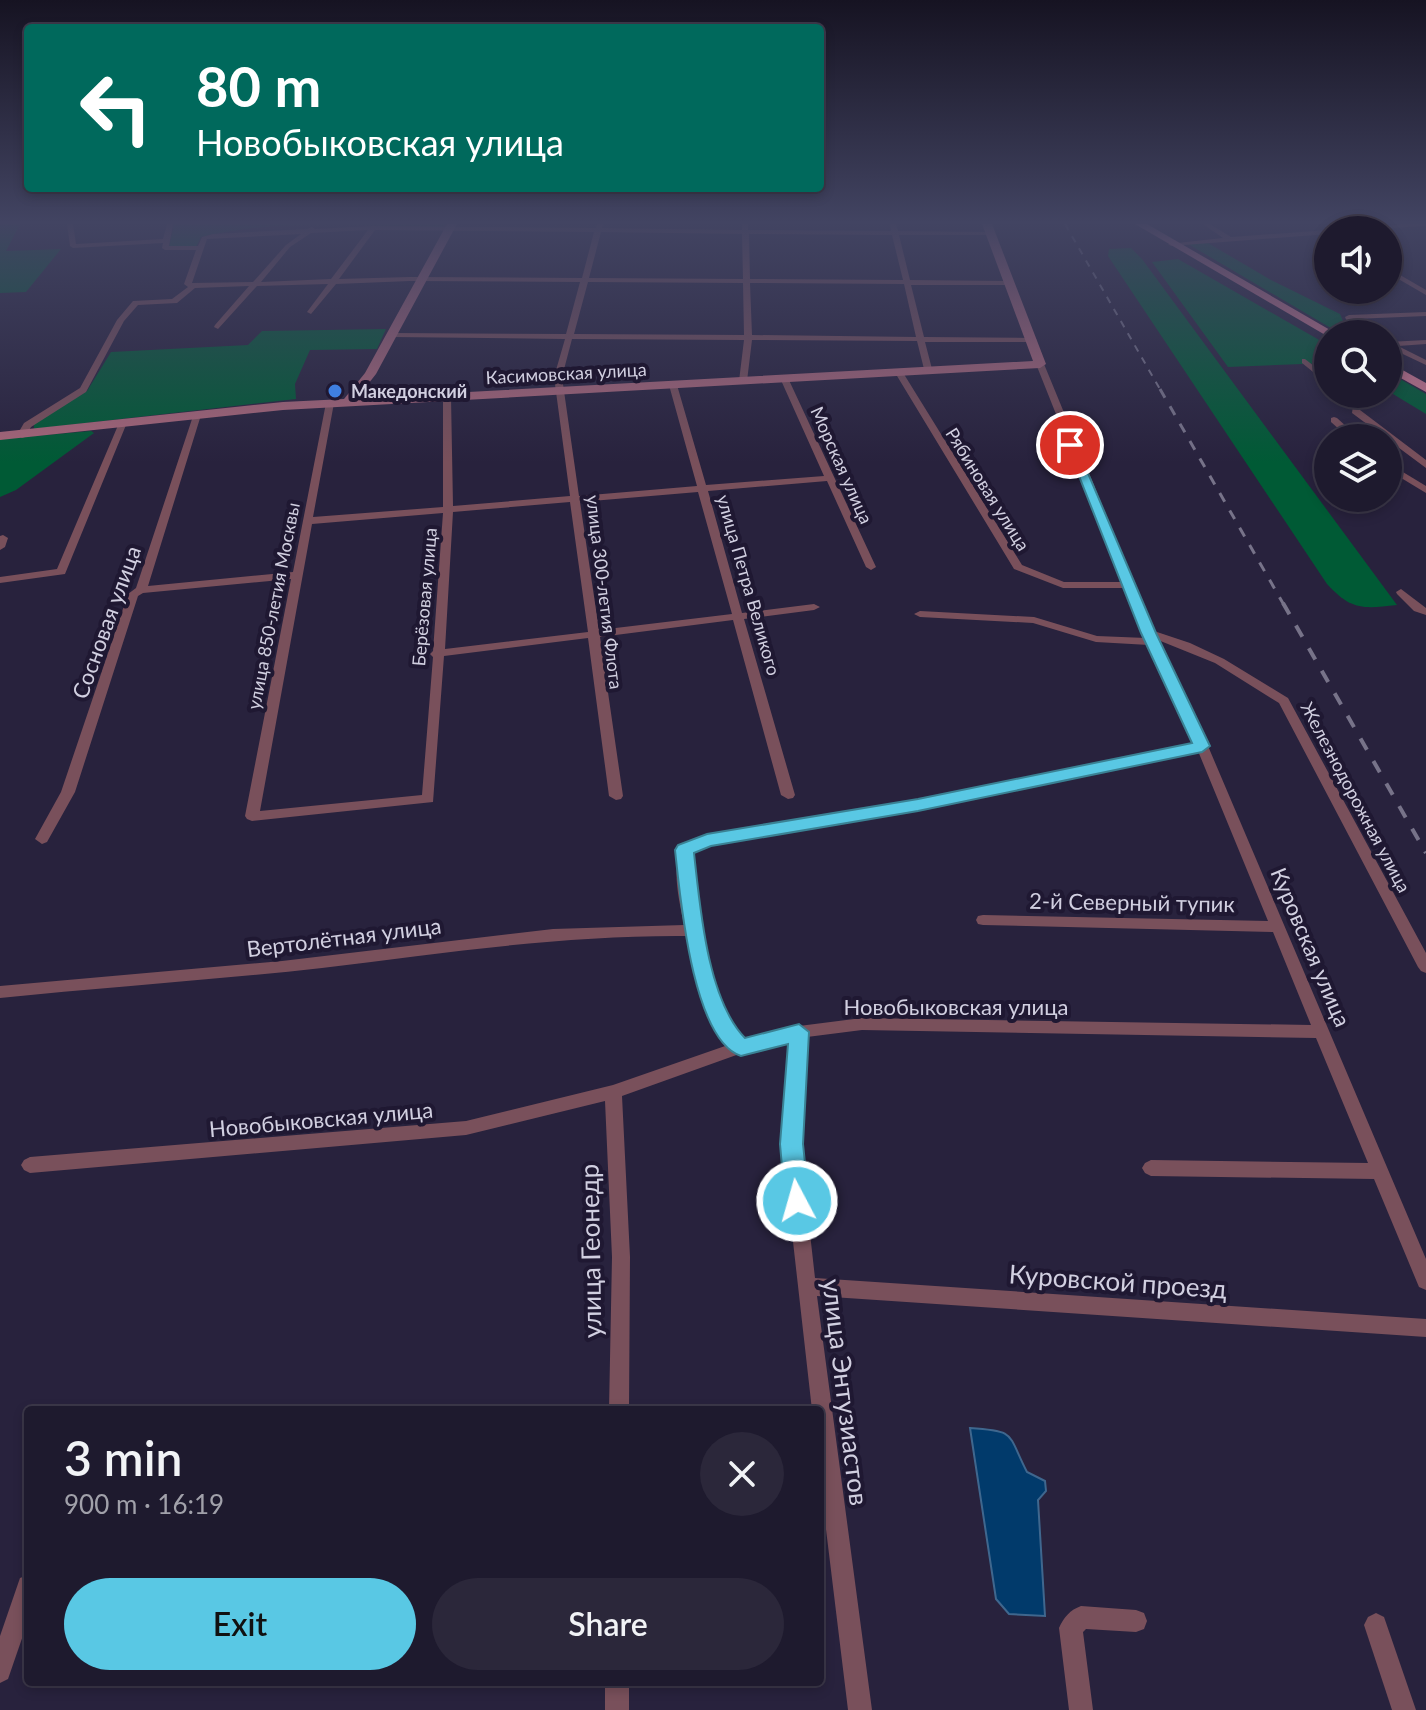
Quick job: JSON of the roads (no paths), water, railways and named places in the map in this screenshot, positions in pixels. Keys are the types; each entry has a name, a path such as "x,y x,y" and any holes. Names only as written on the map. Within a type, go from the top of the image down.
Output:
{"main road":[{"path":"348,402 370,374 409,304"},
{"path":"1018,304 1040,364"},
{"path":"1277,304 1314,324"},
{"name":"Касимовская улица","path":"0,436 330,403 1040,364"},
{"path":"1402,374 1426,388"}],"street":[{"path":"22,435 27,425 83,390 121,320 135,304"},
{"path":"218,327 238,304"},
{"path":"311,312 318,304"},
{"name":"улица 300-летия Флота","path":"577,304 558,376 559,392 616,796"},
{"path":"743,381 748,337 747,304"},
{"path":"910,304 928,369"},
{"path":"1350,320 1349,317 1426,314"},
{"path":"392,335 1033,340"},
{"path":"1402,343 1426,342"},
{"path":"1402,351 1426,363"},
{"path":"1314,361 1305,361 1314,369"},
{"path":"1040,364 1151,638"},
{"name":"Рябиновая улица","path":"898,371 1018,567 1063,585 1128,585"},
{"name":"Морская улица","path":"784,378 871,567"},
{"name":"улица Петра Великого","path":"673,385 788,795"},
{"name":"Берёзовая улица","path":"428,799 448,508 447,397"},
{"name":"улица 850-летия Москвы","path":"330,403 252,816 428,799"},
{"path":"1357,408 1355,411 1426,465"},
{"name":"Сосновая улица","path":"42,839 68,792 133,594 141,590 197,415"},
{"path":"1334,420 1338,424"},
{"path":"0,580 61,572 122,425"},
{"path":"1402,475 1426,490"},
{"path":"307,521 831,478"},
{"path":"141,590 297,575"},
{"path":"1401,592 1426,612"},
{"path":"436,654 814,607"},
{"name":"Железнодорожная улица","path":"920,614 1034,620 1096,639 1151,638 1195,647 1244,673 1284,701 1426,967"},
{"name":"Куровская улица","path":"1151,638 1202,746 1426,1281"},
{"path":"741,1047 724,1031 692,931 684,853 692,845 918,805 1202,746"},
{"name":"2-й Северный тупик","path":"983,920 1279,927"},
{"name":"Вертолётная улица","path":"0,992 247,971 577,932 638,928 692,931"},
{"name":"Новобыковская улица","path":"30,1165 466,1128 613,1092 741,1047 799,1032 862,1024 1323,1032"},
{"name":"улица Энтузиастов","path":"799,1032 791,1144 821,1406"},
{"name":"улица Геонедр","path":"613,1092 621,1257 619,1406"},
{"path":"1151,1168 1379,1171"},
{"name":"Куровской проезд","path":"806,1286 1426,1328"},
{"name":"улица Энтузиастов","path":"824,1427 860,1710"},
{"path":"0,1671 24,1598"},
{"path":"1081,1710 1071,1628 1081,1617 1136,1621"},
{"path":"1376,1625 1404,1710"},
{"path":"617,1686 617,1710"}],"water":[{"path":"970,1428 1009,1436 1027,1472 1045,1481 1046,1491 1038,1500 1045,1616 1009,1614 996,1599"}],"railway":[{"path":"1111,304 1161,391"},
{"path":"1160,389 1284,605"},
{"path":"1283,603 1426,853"}],"place":[{"name":"Македонский","path":"335,391"}]}
